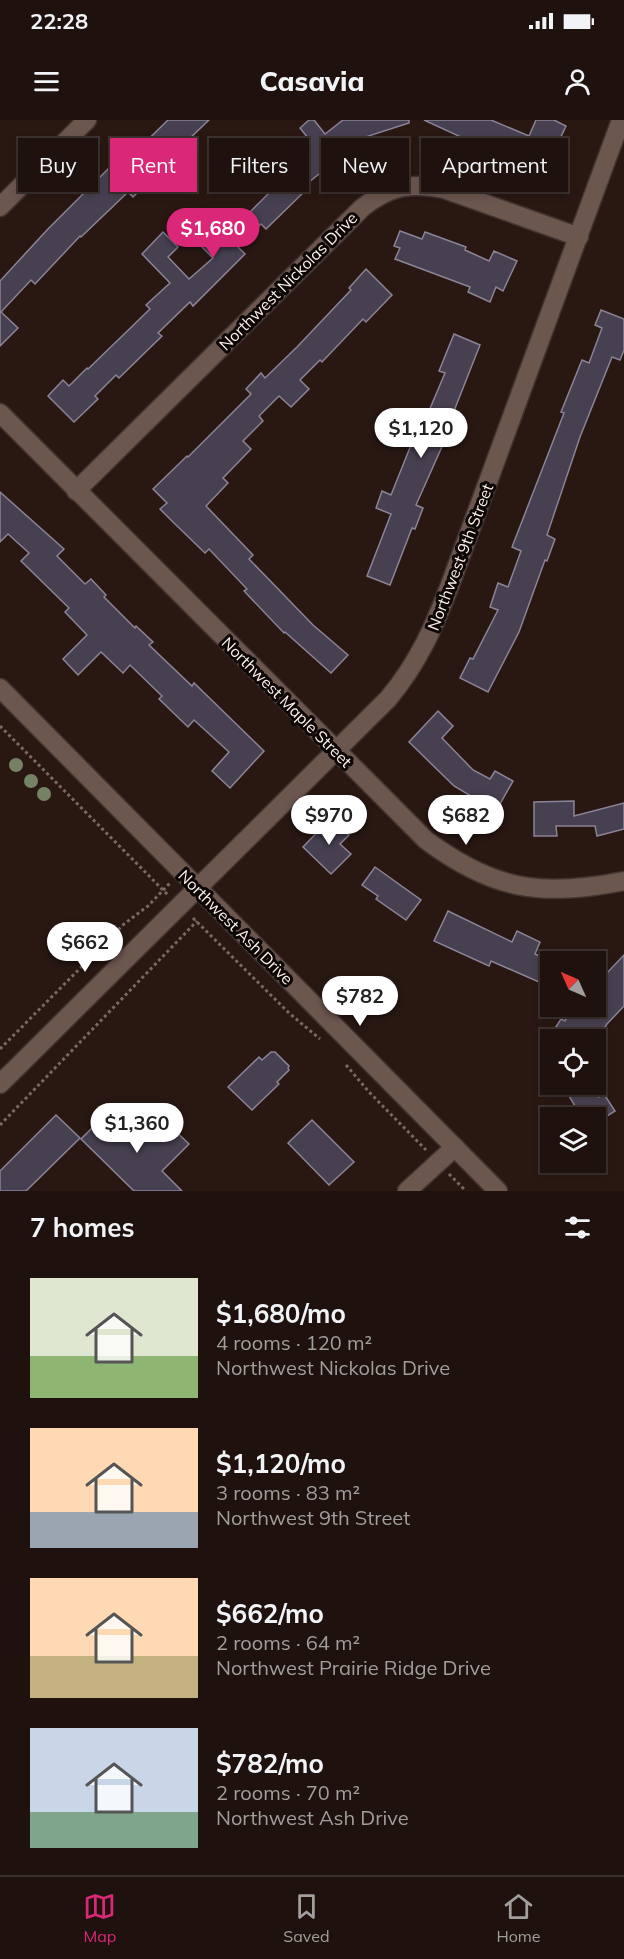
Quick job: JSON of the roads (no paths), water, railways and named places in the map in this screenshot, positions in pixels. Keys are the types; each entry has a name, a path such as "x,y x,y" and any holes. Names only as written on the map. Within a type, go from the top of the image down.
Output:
{"street":[{"path":"0,207 87,120"},
{"name":"Northwest 9th Street","path":"0,1084 388,699 404,680 430,636 621,120"},
{"name":"Northwest Nickolas Drive","path":"76,491 363,207 376,197 398,187 422,185 444,189 579,237"},
{"name":"Northwest Maple Street","path":"0,413 426,840 465,867 483,875 541,890 563,890 624,881"},
{"name":"Northwest Ash Drive","path":"0,688 498,1191"},
{"path":"407,1191 455,1147"}]}
